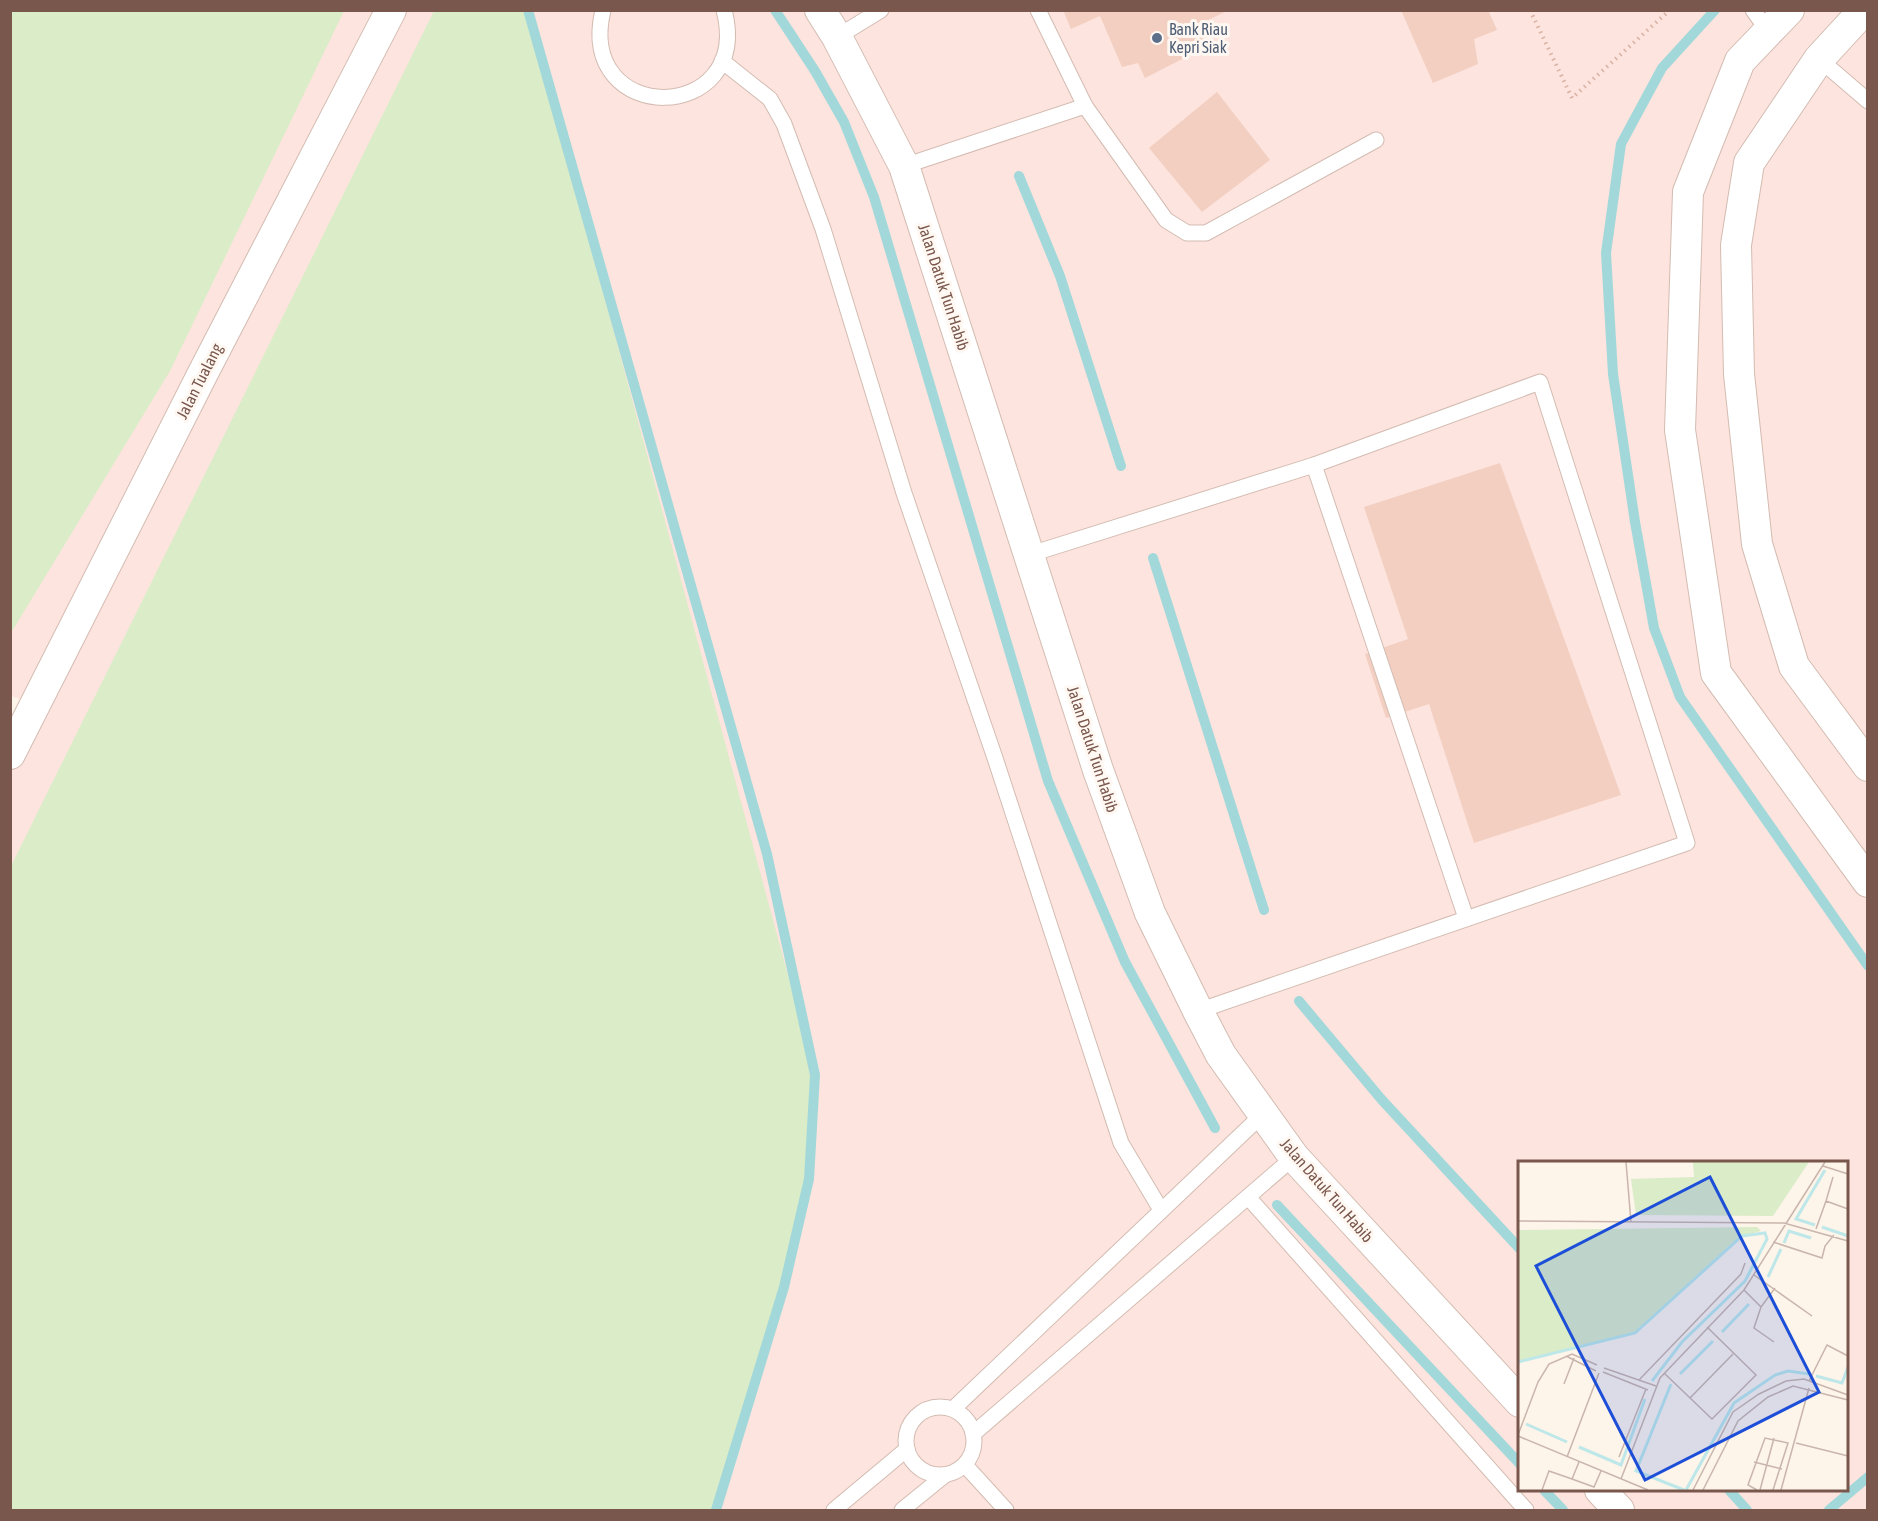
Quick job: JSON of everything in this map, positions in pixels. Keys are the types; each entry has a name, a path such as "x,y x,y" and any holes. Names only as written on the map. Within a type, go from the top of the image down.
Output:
{"street":[{"name":"Jalan Tualang","path":"10,754 23,700 203,373 391,10"},
{"name":"Jalan Datuk Tun Habib","path":"820,10 837,37 904,166 1031,554 1098,770 1150,913 1198,1011 1221,1055 1294,1157 1518,1400"},
{"path":"1864,10 1819,59 1749,163 1736,245 1739,374 1757,544 1794,666 1868,766"},
{"path":"1770,17 1740,61 1688,192 1680,430 1716,673 1868,882"},
{"path":"1601,1491 1619,1510"}],"lane":[{"path":"603,10 599,30 601,51 610,71 624,86 644,96 664,99 686,96 704,85 719,69 727,49 728,27 724,10"},
{"path":"837,37 881,10"},
{"path":"1038,10 1085,106 1166,220 1187,233 1206,233 1376,140"},
{"path":"1819,59 1868,101"},
{"path":"722,62 770,99 784,124 823,229 904,493 995,758 1121,1143 1161,1210"},
{"path":"904,166 1085,106"},
{"path":"1031,554 1314,465 1540,382 1687,843 1198,1011"},
{"path":"1314,465 1466,918"},
{"path":"953,1409 1263,1114"},
{"path":"973,1434 1294,1157"},
{"path":"1248,1197 1526,1510"},
{"path":"902,1510 945,1475 965,1465 974,1445 973,1434 962,1415 953,1409 932,1408 914,1419 909,1429 907,1449 917,1466 926,1472 945,1475"},
{"path":"834,1510 907,1449"},
{"path":"965,1465 1006,1510"}],"path":[{"path":"1530,10 1572,98 1670,10"}],"shaded area":[{"path":"11,11 1867,11 1867,1510 11,1510 10,754 35,706 10,695"}],"green space":[{"path":"11,10 344,11 170,371 11,633"},
{"path":"434,11 527,11 815,1075 809,1179 784,1287 716,1510 11,1510 11,866"}],"building":[{"name":"Bank Riau Kepri Siak","path":"1063,10 1229,10 1202,23 1206,47 1145,78 1138,63 1122,67 1100,16 1071,29"},
{"path":"1401,10 1488,10 1497,30 1474,39 1478,64 1433,83"},
{"path":"1217,92 1270,160 1202,212 1149,148"},
{"path":"1500,463 1621,795 1474,843 1429,704 1386,718 1365,654 1408,639 1364,507"}],"waterway":[{"path":"528,10 767,854 815,1075 809,1179 784,1287 716,1510"},
{"path":"775,10 815,71 844,122 874,197 1048,781 1125,962 1215,1128"},
{"path":"1715,10 1662,68 1621,144 1606,253 1613,374 1635,522 1654,628 1680,697 1868,966"},
{"path":"1019,176 1060,276 1121,466"},
{"path":"1153,558 1264,910"},
{"path":"1299,1001 1382,1100 1518,1247"},
{"path":"1277,1205 1518,1462"},
{"path":"1829,1510 1868,1477"},
{"path":"1545,1491 1563,1510"},
{"path":"1730,1491 1747,1510"}],"place":[{"name":"Bank Riau Kepri Siak","path":"1157,38"}]}
